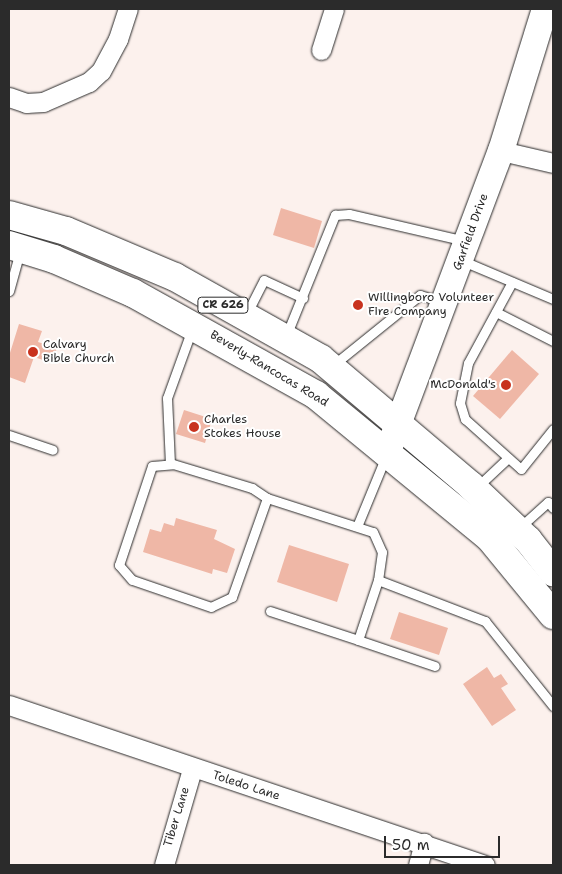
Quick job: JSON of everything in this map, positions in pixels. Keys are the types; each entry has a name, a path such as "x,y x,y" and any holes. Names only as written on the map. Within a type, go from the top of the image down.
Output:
{"main road":[{"name":"CR 626","path":"19,233 175,277 331,367 400,422 517,529 553,572"},
{"name":"Beverly-Rancocas Road","path":"19,233 194,324 316,395 388,451 489,537 553,615"}],"street":[{"path":"9,98 26,104 43,102 89,82 101,71 118,39 128,9"},
{"path":"321,50 334,9"},
{"name":"Garfield Drive","path":"388,451 501,151 545,9"},
{"path":"501,151 553,164"},
{"name":"Toledo Lane","path":"9,706 192,769 424,843 485,865"},
{"name":"Tiber Lane","path":"164,865 192,769"},
{"path":"418,865 424,843"}],"lane":[{"path":"285,339 335,215 349,214 464,250 512,282 553,299"},
{"path":"9,291 19,233"},
{"path":"245,317 264,280 303,298"},
{"path":"512,282 468,363 460,403 465,419 521,469 553,430"},
{"path":"331,367 420,295 445,303"},
{"path":"494,316 553,341"},
{"path":"170,464 167,398 194,324"},
{"path":"9,435 53,450"},
{"path":"358,524 388,451"},
{"path":"474,490 508,458"},
{"path":"267,498 232,597 211,607 140,583 119,565 122,550 152,466 170,464 252,488 267,498 358,524 373,532 382,552 378,580 358,640"},
{"path":"517,529 548,502 553,508"},
{"path":"378,580 485,621 553,706"},
{"path":"270,611 435,666"}],"building":[{"path":"281,208 322,221 314,248 273,235"},
{"name":"Calvary Bible Church","path":"19,324 42,331 38,342 57,348 52,363 34,357 25,383 9,377 9,356"},
{"name":"McDonald's","path":"512,350 539,374 500,419 473,396"},
{"name":"Charles Stokes House","path":"184,410 212,419 205,443 176,434"},
{"path":"176,518 217,530 214,539 235,549 227,573 213,569 212,574 143,552 150,529 161,532 164,523 174,526"},
{"path":"289,545 349,564 337,602 277,582"},
{"path":"399,612 448,628 439,655 390,639"},
{"path":"487,667 494,678 501,674 508,684 501,688 516,710 492,726 463,684"}],"place":[{"name":"Willingboro Volunteer Fire Company","path":"358,305"},
{"name":"Calvary Bible Church","path":"33,352"},
{"name":"McDonald's","path":"506,385"},
{"name":"Charles Stokes House","path":"194,427"}]}
